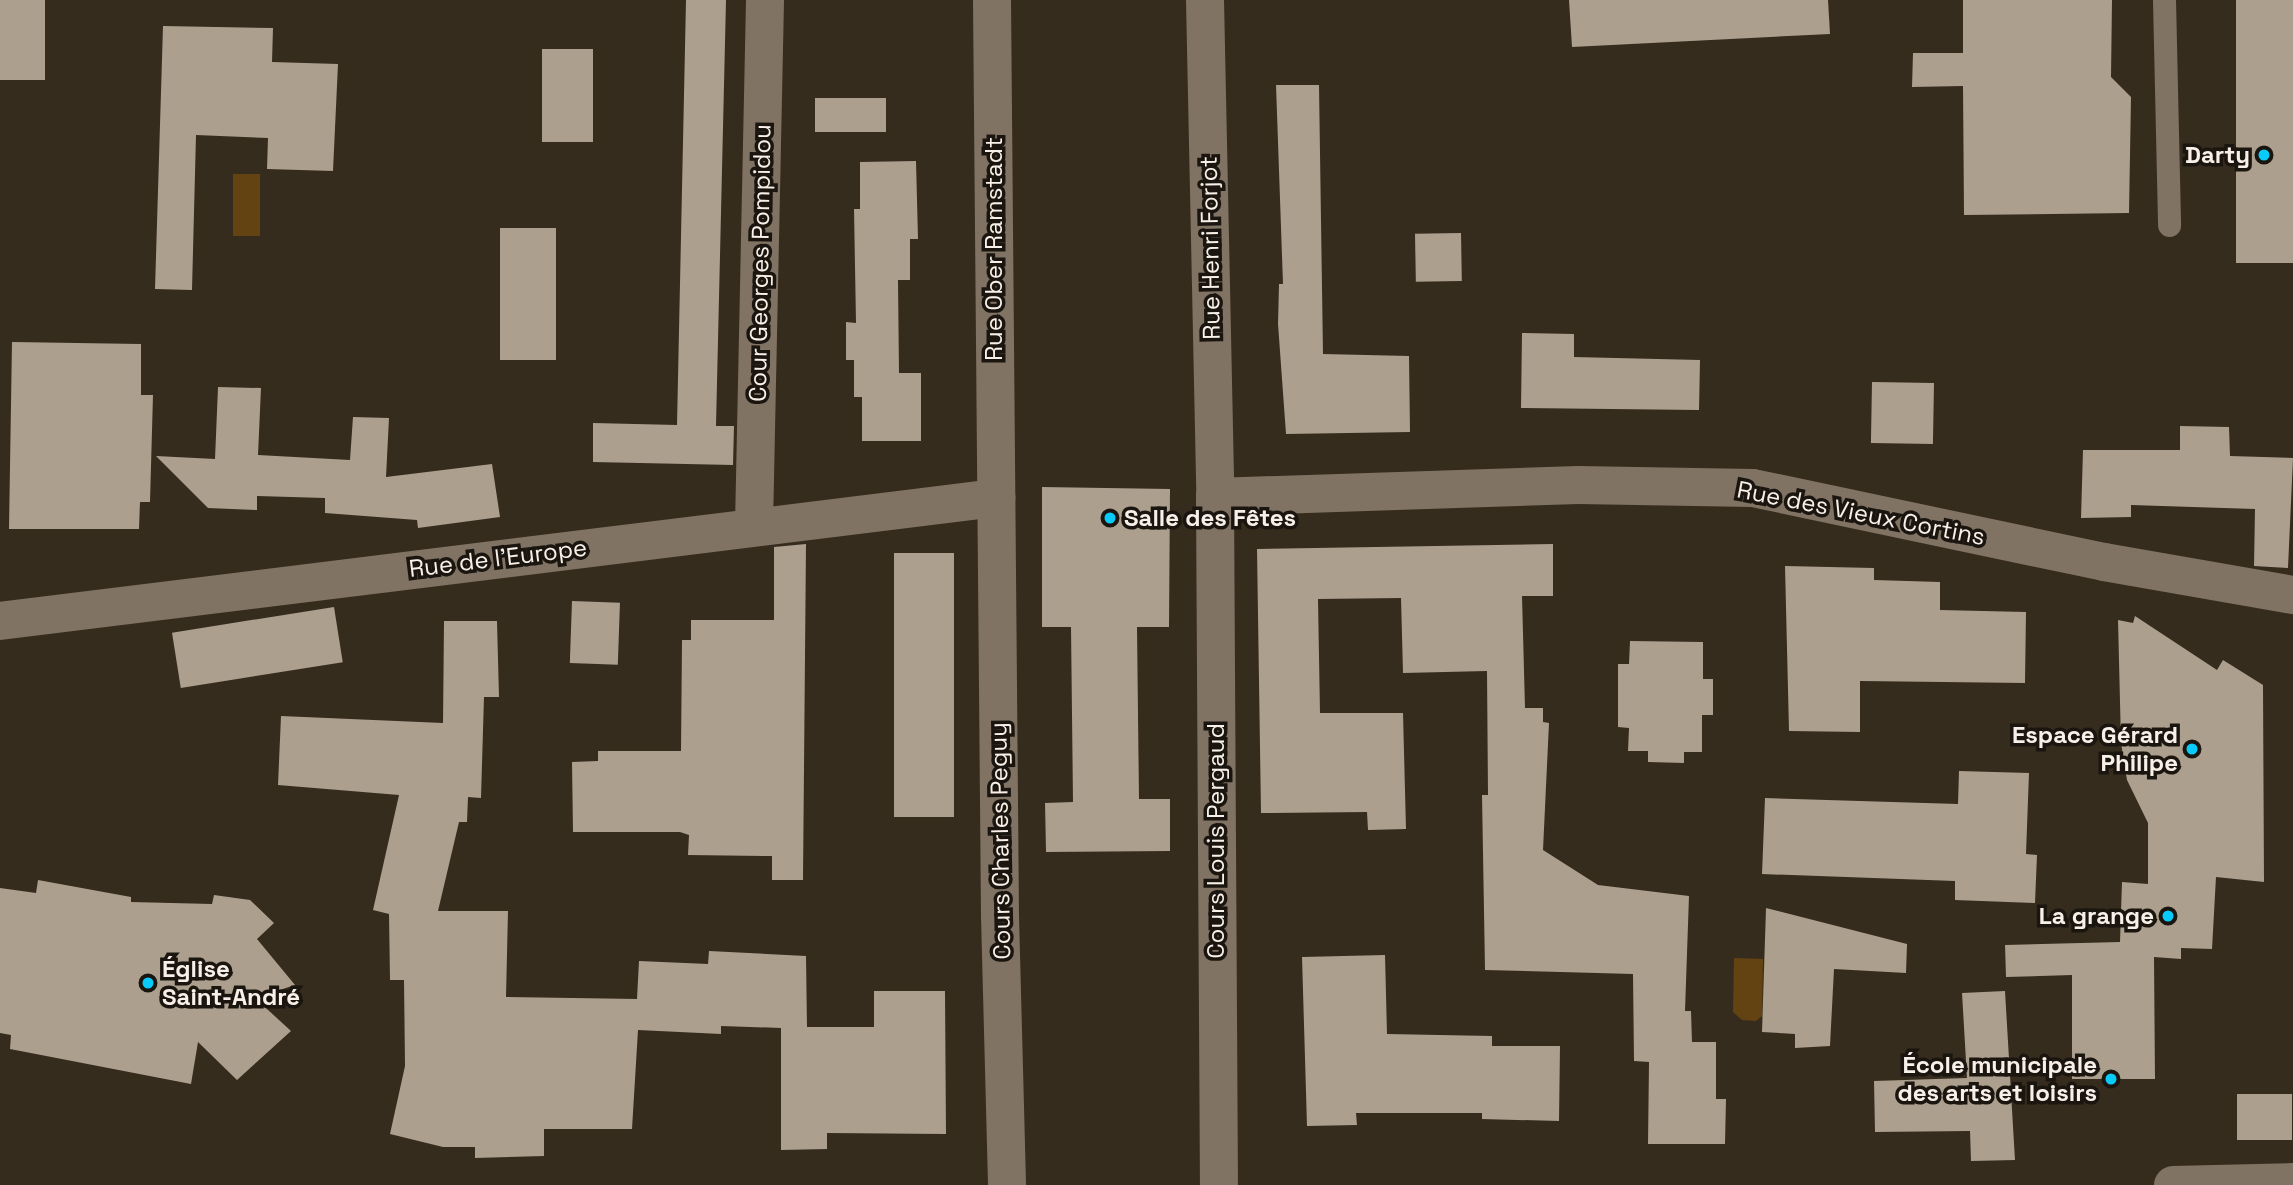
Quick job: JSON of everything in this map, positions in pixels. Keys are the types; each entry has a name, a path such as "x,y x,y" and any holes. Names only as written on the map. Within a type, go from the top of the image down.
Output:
{"street":[{"name":"Cour Georges Pompidou","path":"754,526 765,0"},
{"name":"Rue Ober Ramstadt","path":"992,0 996,498"},
{"name":"Rue Henri Forjot","path":"1205,0 1215,497"},
{"name":"Rue des Vieux Cortins","path":"1215,497 1578,485 1753,488 2104,562 2293,595"},
{"name":"Cours Louis Pergaud","path":"1215,497 1219,1185"},
{"name":"Rue de l'Europe","path":"0,621 996,498"},
{"name":"Cours Charles Peguy","path":"996,498 1007,1185"},
{"path":"2189,1185 2293,1182"}],"lane":[{"path":"2164,0 2169,225"}],"shaded area":[{"path":"233,174 260,174 260,236 233,236"},
{"path":"1734,958 1763,959 1762,1016 1756,1021 1742,1020 1733,1012"}],"building":[{"path":"0,0 45,0 45,80 0,80"},
{"path":"686,0 726,0 716,426 734,426 733,465 593,462 593,423 677,425"},
{"path":"1569,0 1828,0 1830,34 1572,47"},
{"path":"1963,0 2112,0 2111,77 2131,97 2129,213 1964,215 1963,86 1912,87 1913,53 1963,53"},
{"name":"Darty","path":"2236,0 2293,0 2293,263 2236,263"},
{"path":"163,26 273,28 272,62 338,64 333,171 267,169 268,138 196,135 192,290 155,289"},
{"path":"542,49 593,49 593,142 542,142"},
{"path":"1276,85 1319,85 1323,354 1409,356 1410,432 1286,434 1278,324 1279,284 1283,284"},
{"path":"815,98 886,98 886,132 815,132"},
{"path":"916,161 918,239 910,239 910,280 898,280 899,373 921,373 921,441 862,441 862,397 854,397 854,360 846,360 846,322 856,323 854,209 860,209 860,162"},
{"path":"500,228 556,228 556,360 500,360"},
{"path":"1461,233 1462,281 1416,282 1415,234"},
{"path":"1522,333 1574,334 1574,357 1700,360 1699,410 1521,408"},
{"path":"12,342 141,344 141,395 153,395 150,502 140,502 139,529 9,529"},
{"path":"1872,382 1934,383 1933,444 1871,443"},
{"path":"218,387 261,388 258,455 350,460 353,417 389,418 386,477 492,464 500,517 418,528 417,520 325,513 325,498 257,496 257,510 208,508 156,456 215,459"},
{"path":"2180,426 2229,427 2230,456 2293,458 2288,568 2254,566 2255,509 2131,505 2131,517 2081,518 2083,450 2180,450"},
{"path":"1042,487 1170,489 1169,627 1137,627 1139,799 1170,799 1170,851 1046,852 1045,803 1073,802 1071,627 1042,627"},
{"path":"806,544 803,880 772,880 772,856 688,855 689,835 680,832 573,832 572,762 598,761 598,751 681,751 682,640 691,640 691,620 774,620 774,547"},
{"path":"1553,544 1553,596 1522,596 1525,708 1543,708 1543,722 1549,723 1543,850 1598,885 1689,896 1685,1011 1691,1011 1692,1042 1716,1042 1716,1099 1726,1099 1725,1144 1648,1144 1649,1062 1634,1061 1633,974 1485,970 1482,795 1488,795 1487,671 1403,673 1401,598 1318,599 1320,713 1403,713 1406,829 1368,830 1367,812 1261,813 1257,549"},
{"path":"894,553 954,553 954,817 894,817"},
{"path":"1785,566 1874,568 1874,580 1940,582 1940,610 2026,612 2025,683 1860,681 1860,732 1789,731"},
{"path":"572,601 620,603 618,665 570,663"},
{"path":"334,607 343,662 181,688 172,633"},
{"path":"2135,616 2217,670 2223,660 2263,685 2264,882 2216,877 2212,949 2181,948 2181,959 2154,957 2155,1079 2072,1079 2072,975 2006,977 2005,945 2120,942 2122,882 2148,884 2148,823 2127,780 2121,743 2118,620 2133,623"},
{"path":"444,621 497,621 499,697 484,697 481,798 468,797 467,822 459,822 438,911 508,911 506,997 637,999 639,961 708,964 709,951 806,956 807,1027 874,1027 874,991 945,991 946,1134 827,1133 827,1149 781,1150 781,1028 721,1026 721,1034 638,1030 632,1129 544,1129 544,1156 475,1158 475,1147 443,1147 390,1134 405,1066 404,980 390,980 389,914 373,910 399,795 278,785 281,716 443,723"},
{"path":"1630,641 1703,642 1703,679 1713,679 1713,715 1702,715 1702,752 1684,752 1684,763 1648,762 1648,751 1628,751 1629,728 1618,727 1618,664 1629,664"},
{"path":"1959,771 2029,773 2026,854 2037,855 2035,903 1955,900 1955,881 1762,874 1765,798 1958,804"},
{"name":"Église Saint-André","path":"38,880 131,897 131,902 212,904 214,895 250,900 274,923 257,939 295,985 255,998 291,1031 237,1080 198,1042 191,1084 10,1049 11,1035 0,1033 0,888 36,893"},
{"path":"1766,908 1907,944 1906,973 1834,969 1830,1046 1795,1048 1795,1034 1762,1032"},
{"path":"1385,955 1387,1034 1492,1036 1492,1046 1560,1046 1559,1121 1482,1119 1482,1113 1356,1113 1357,1125 1307,1126 1302,957"},
{"path":"2005,991 2015,1160 1971,1161 1970,1131 1875,1132 1874,1081 1967,1078 1962,993"},
{"path":"2237,1094 2292,1094 2292,1140 2237,1140"}],"place":[{"name":"Darty","path":"2264,155"},
{"name":"Salle des Fêtes","path":"1110,518"},
{"name":"Espace Gérard Philipe","path":"2192,749"},
{"name":"La grange","path":"2168,916"},
{"name":"Église Saint-André","path":"148,983"},
{"name":"École municipale des arts et loisirs","path":"2111,1079"}]}
